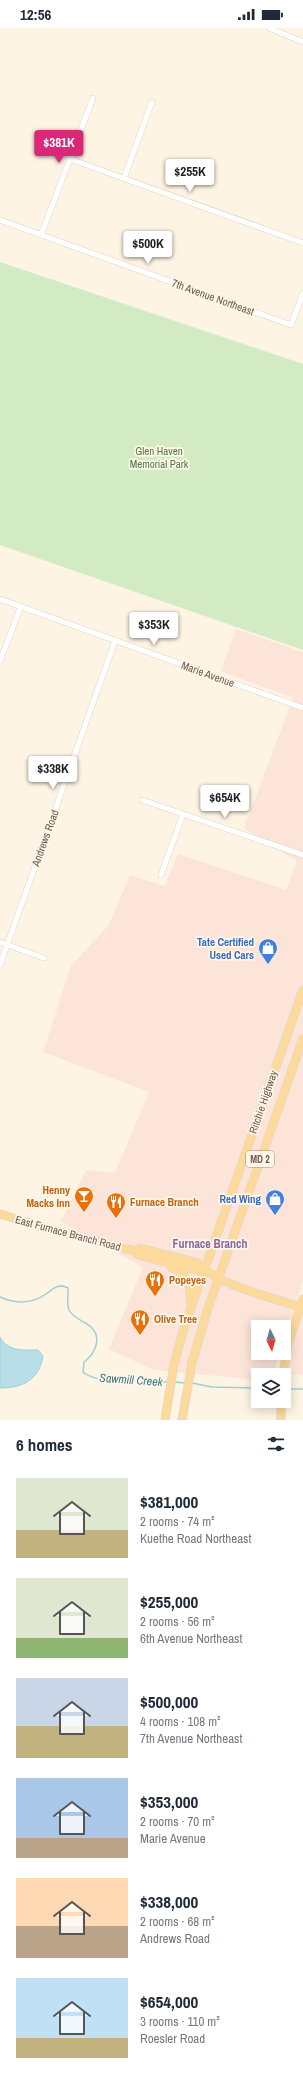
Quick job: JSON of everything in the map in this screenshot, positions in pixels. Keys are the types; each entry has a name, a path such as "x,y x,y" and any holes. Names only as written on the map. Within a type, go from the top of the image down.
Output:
{"main road":[{"name":"Ritchie Highway","path":"165,1420 171,1377 191,1305 303,990"},
{"name":"Ritchie Highway","path":"182,1420 189,1378 218,1278 303,1039"},
{"name":"East Furnace Branch Road","path":"0,1214 50,1229 136,1251 138,1255 204,1270"},
{"name":"East Furnace Branch Road","path":"136,1251 140,1248 198,1262 204,1270"},
{"path":"151,1258 183,1273 189,1286 191,1305"},
{"path":"204,1270 218,1278 302,1303 288,1344 284,1368"},
{"path":"280,1420 281,1408"}],"street":[{"path":"269,28 303,42"},
{"path":"41,235 93,98"},
{"path":"124,178 152,102"},
{"path":"70,159 303,243"},
{"name":"7th Avenue Northeast","path":"0,220 291,325 303,293"},
{"name":"Marie Avenue","path":"0,600 303,708"},
{"path":"0,661 20,606"},
{"name":"Andrews Road","path":"0,965 115,641"},
{"path":"142,800 303,855"},
{"path":"161,876 183,814"},
{"path":"0,942 44,958"}],"shaded area":[{"path":"236,629 303,652 303,1281 290,1320 251,1320 251,1360 278,1360 275,1368 251,1368 251,1379 154,1370 109,1349 143,1267 61,1222 86,1170 115,1173 149,1092 43,1052 71,966 108,926 130,875 165,886 178,854 286,890 297,861 244,828 293,698 221,671"},
{"path":"303,1313 303,1374 291,1375 291,1368 289,1368 293,1344"}],"green space":[{"name":"Glen Haven Memorial Park","path":"0,262 303,364 303,650 0,545"}],"water":[{"path":"0,1337 3,1342 12,1348 22,1350 38,1350 43,1356 38,1371 29,1381 8,1388 0,1388"}],"waterway":[{"name":"Sawmill Creek","path":"0,1297 12,1301 23,1302 35,1300 56,1287 63,1286 68,1288 69,1310 76,1318 95,1331 97,1341 94,1351 84,1362 83,1372 90,1376 111,1381 169,1382"},
{"name":"Sawmill Creek","path":"174,1382 186,1383"},
{"name":"Sawmill Creek","path":"192,1383 212,1387 251,1388"},
{"name":"Sawmill Creek","path":"291,1389 303,1389"}],"place":[{"name":"Tate Certified Used Cars","path":"268,965"},
{"name":"Henny Macks Inn","path":"84,1213"},
{"name":"Red Wing","path":"275,1216"},
{"name":"Furnace Branch","path":"116,1219"},
{"name":"Popeyes","path":"155,1297"},
{"name":"Olive Tree","path":"140,1336"}],"district":[{"name":"Furnace Branch","path":"210,1244"}]}
